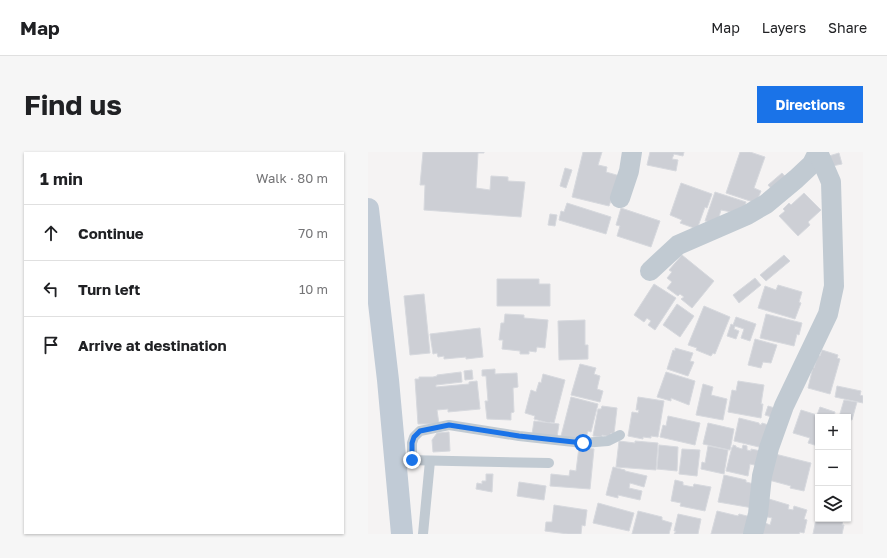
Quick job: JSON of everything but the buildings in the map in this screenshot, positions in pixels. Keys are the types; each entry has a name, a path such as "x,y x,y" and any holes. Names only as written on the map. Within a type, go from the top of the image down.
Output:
{"main road":[{"path":"368,209 375,331 404,460 402,534"}],"street":[{"path":"620,198 629,171 632,152"},
{"path":"650,271 678,245 747,215 766,204 812,164 818,152 831,182 834,286 828,314 784,406 769,448 762,476 758,514 753,534"}],"lane":[{"path":"549,463 404,460 414,437 420,431 449,425 519,436 583,443 608,440 620,435"},
{"path":"423,534 430,461"}],"route":[{"path":"412,460 412,443 414,437 420,431 449,425 519,436 583,443"}]}
